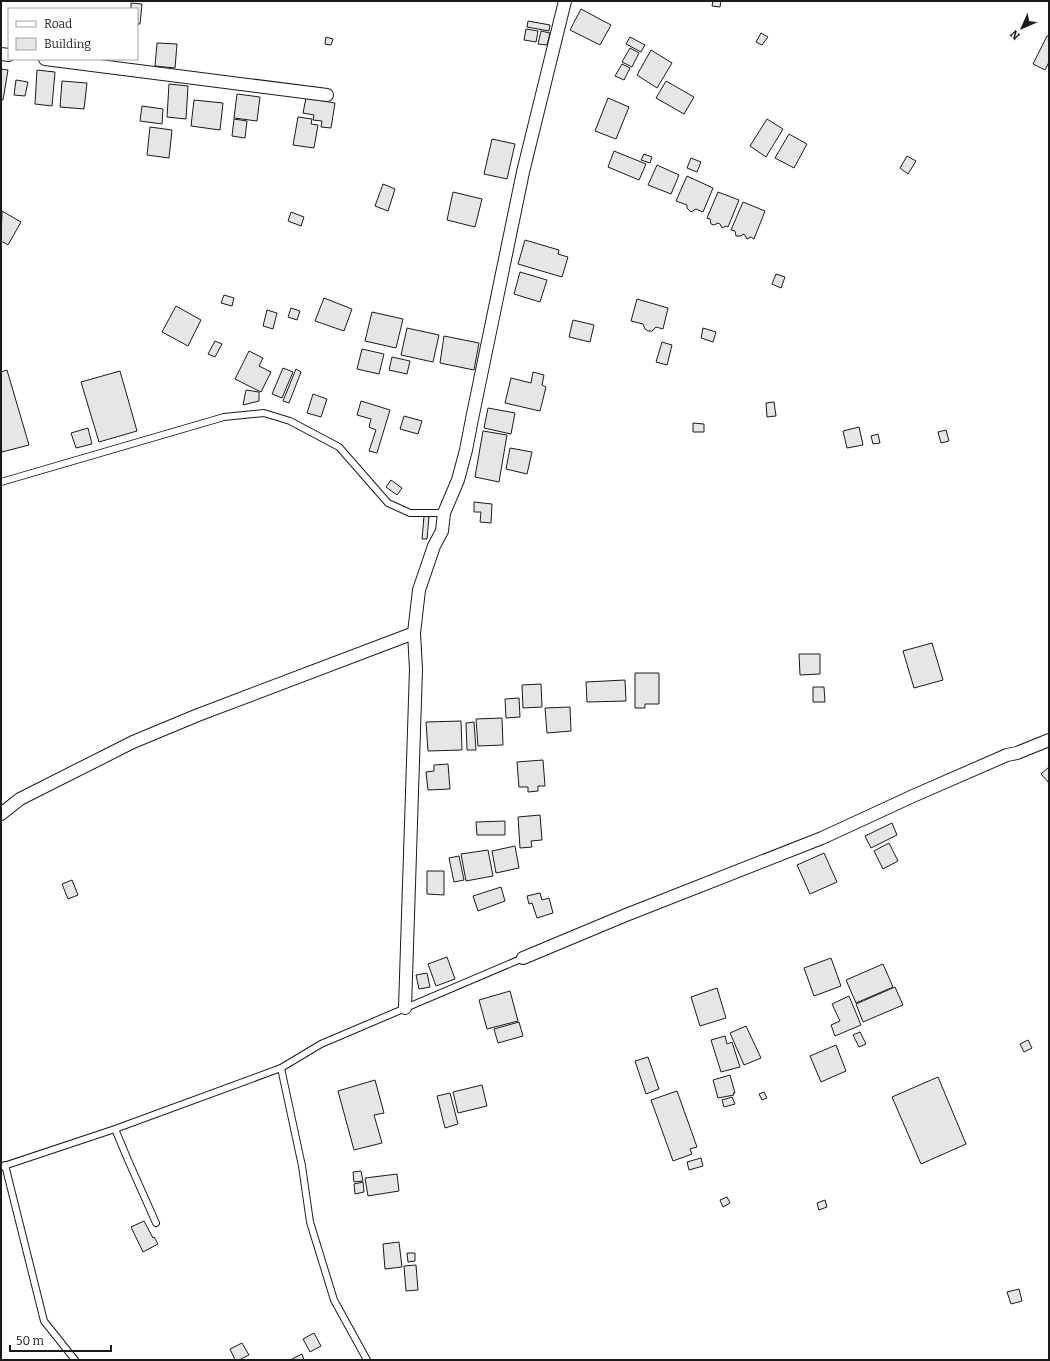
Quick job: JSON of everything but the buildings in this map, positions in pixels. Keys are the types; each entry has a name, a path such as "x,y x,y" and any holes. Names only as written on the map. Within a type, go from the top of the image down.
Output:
{"street":[{"path":"406,1008 416,669 414,633 419,590 434,546 442,530 444,513 458,480 466,450 522,178 566,1"},
{"path":"52,60 327,94"},
{"path":"1,814 20,800 133,742 198,715 414,633"},
{"path":"523,958 626,915 822,838 992,761 1049,740"}],"lane":[{"path":"1,482 224,417 264,413 290,421 339,447 388,503 410,513 444,513"},
{"path":"75,1360 44,1321 3,1166 115,1129 281,1068 320,1044 523,958"},
{"path":"281,1068 302,1166 310,1222 334,1300 367,1360"},
{"path":"115,1129 156,1223"}]}
